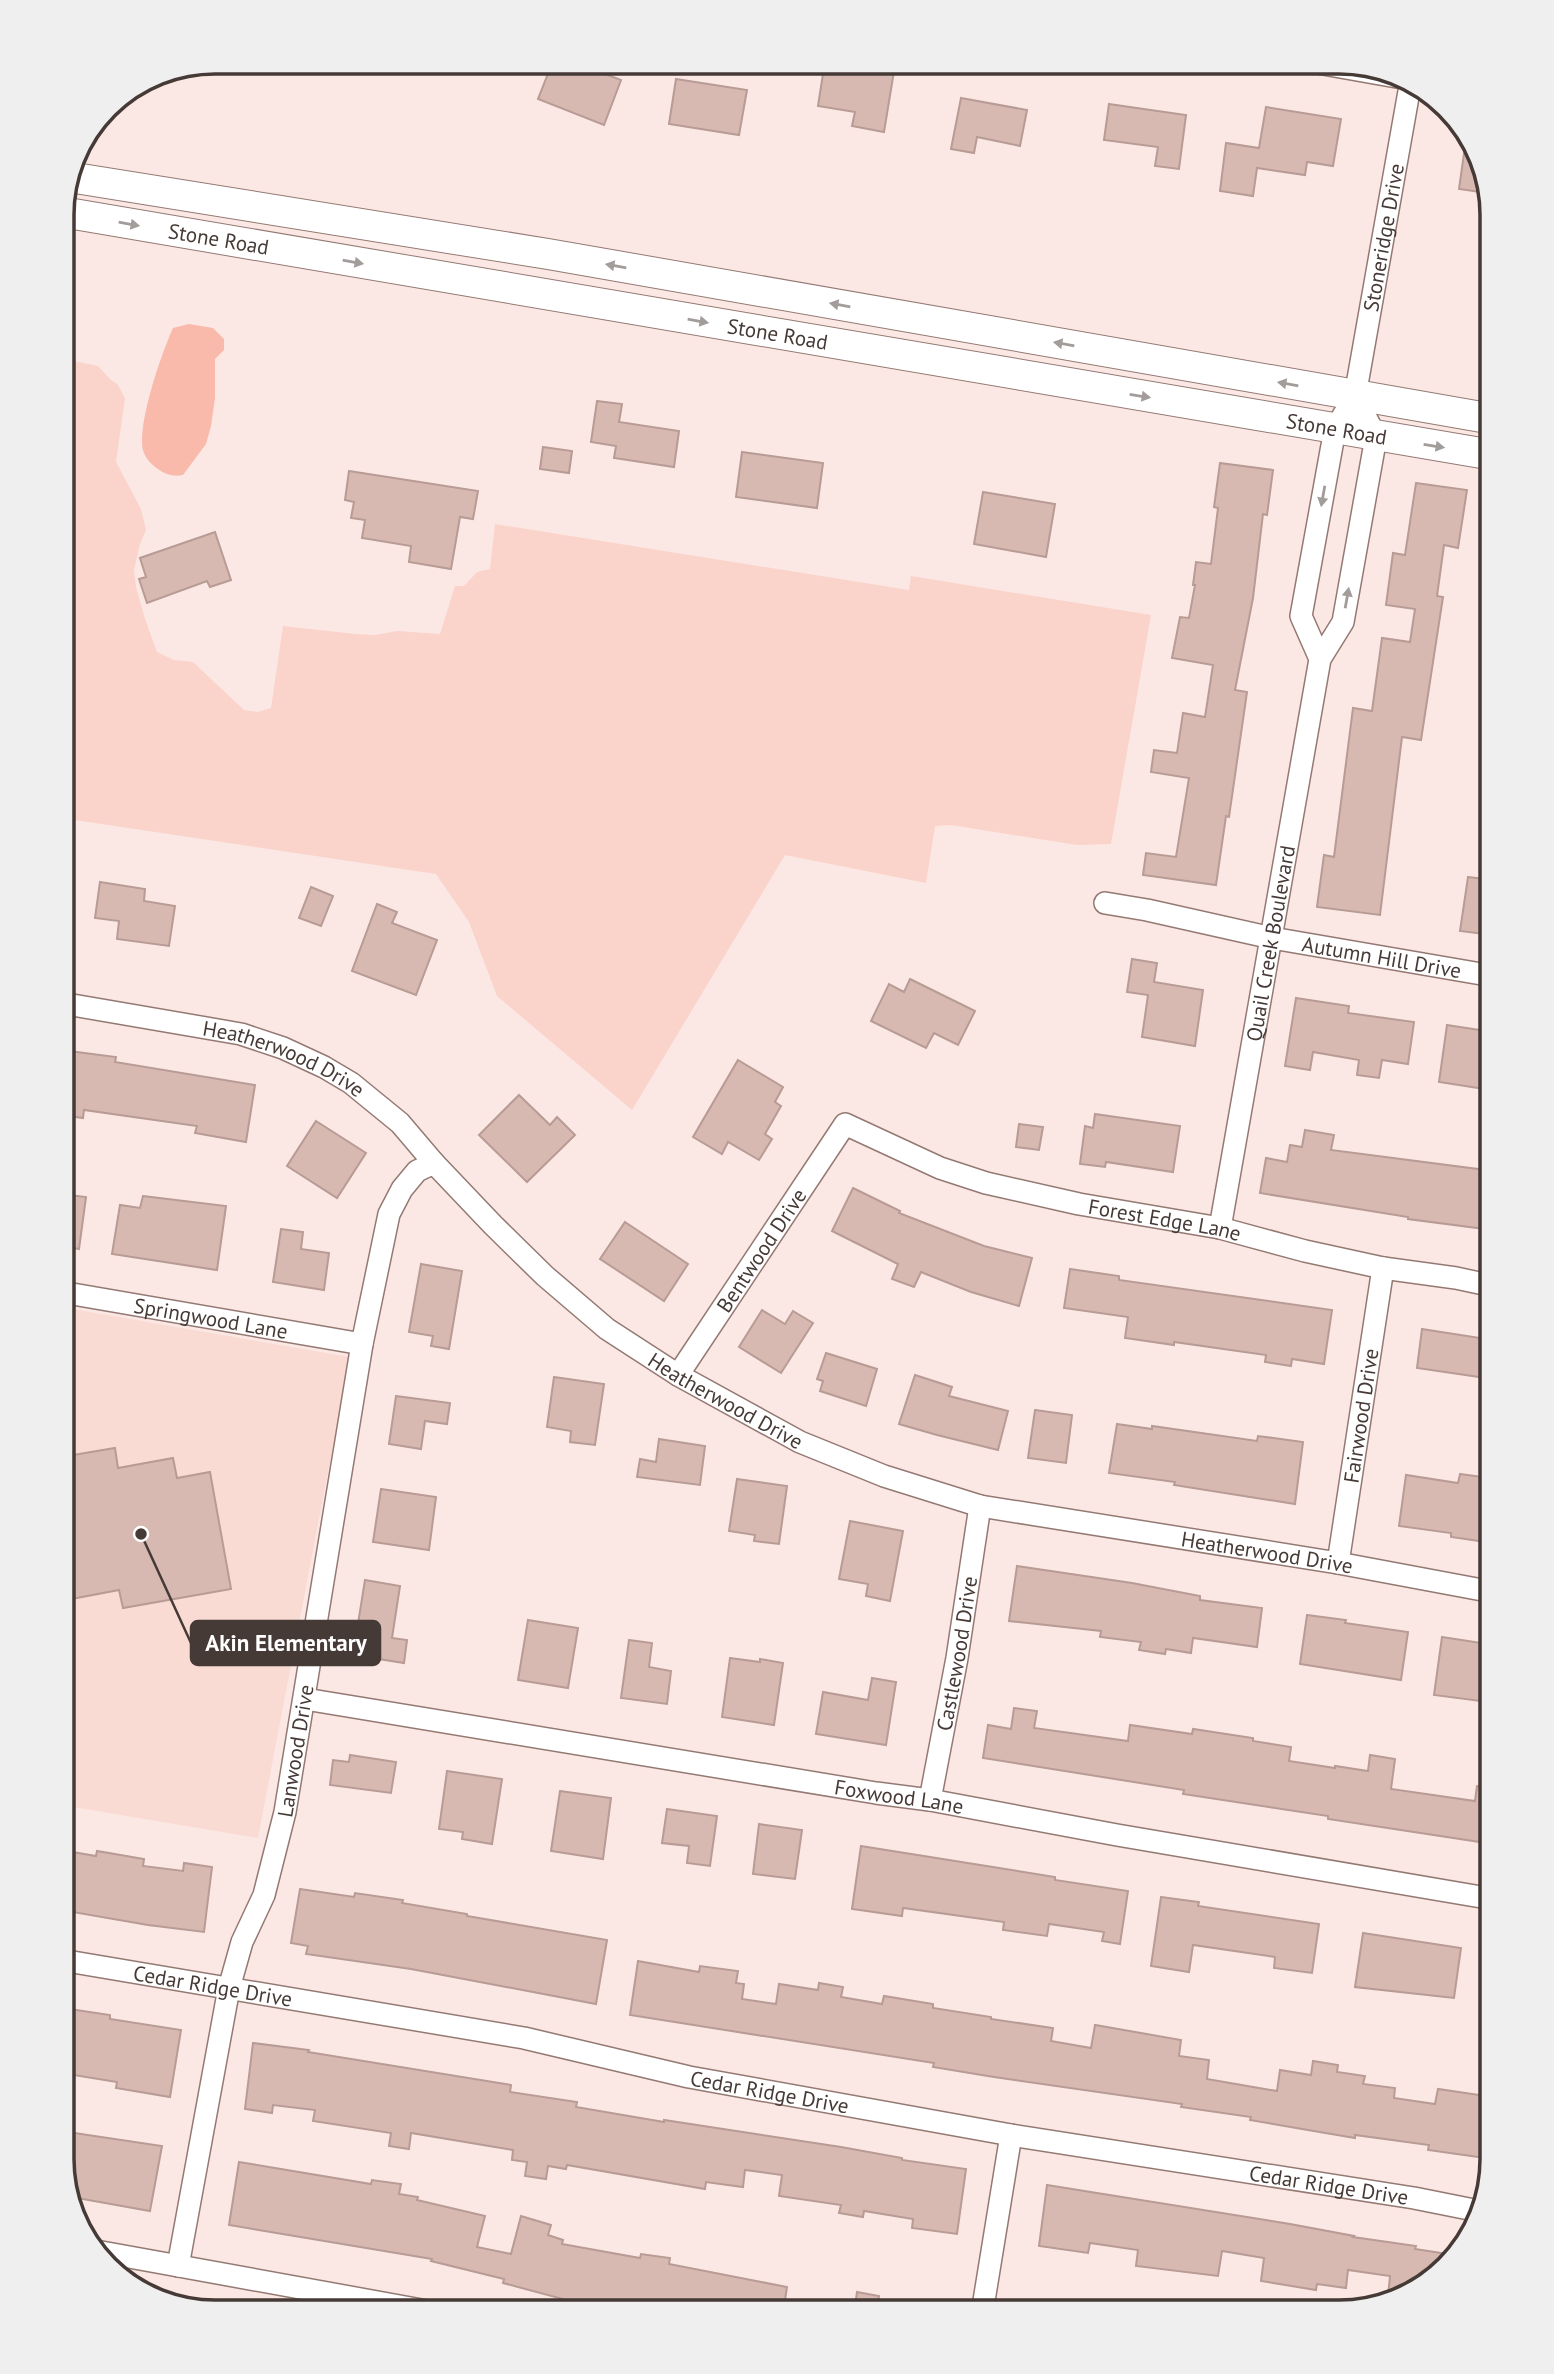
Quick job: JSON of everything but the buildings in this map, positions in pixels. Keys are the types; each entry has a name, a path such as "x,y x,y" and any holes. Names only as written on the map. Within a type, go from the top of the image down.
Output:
{"main road":[{"name":"Stone Road","path":"78,178 562,256 1480,417"},
{"path":"175,231 181,195"},
{"name":"Stone Road","path":"74,214 1480,453"},
{"path":"953,365 959,326"}],"street":[{"name":"Stoneridge Drive","path":"1355,396 1408,91"},
{"path":"1320,659 1301,616 1335,429 1355,396"},
{"path":"1355,396 1376,437"},
{"name":"Quail Creek Boulevard","path":"1220,1228 1320,659 1343,622 1376,437"},
{"name":"Autumn Hill Drive","path":"1105,903 1272,938 1480,974"},
{"name":"Heatherwood Drive","path":"74,1005 223,1030 283,1048 324,1067 351,1083 400,1123 434,1163 545,1276 607,1329 678,1374 800,1441 884,1476 980,1506 1338,1563 1480,1590"},
{"name":"Forest Edge Lane","path":"845,1124 940,1168 986,1183 1079,1204 1220,1228 1383,1268 1480,1283"},
{"name":"Bentwood Drive","path":"678,1374 845,1124"},
{"name":"Lanwood Drive","path":"178,2266 229,1988 242,1942 267,1883 285,1812 362,1344 389,1214 409,1180 417,1171 434,1163"},
{"name":"Fairwood Drive","path":"1338,1563 1383,1268"},
{"name":"Springwood Lane","path":"74,1294 362,1344"},
{"name":"Castlewood Drive","path":"930,1800 957,1658 980,1506"},
{"name":"Foxwood Lane","path":"305,1699 930,1800 1480,1897"},
{"name":"Cedar Ridge Drive","path":"74,1962 524,2038 689,2077 1011,2135 1414,2198 1472,2210"},
{"path":"984,2300 1011,2135"},
{"path":"110,2254 370,2300"}],"shaded area":[{"path":"189,324 213,328 224,339 224,350 215,359 215,398 206,444 183,475 173,476 161,471 147,458 142,442 143,427 157,372 173,328"},
{"path":"74,361 98,366 118,385 125,398 116,462 141,509 146,530 134,570 136,587 157,652 174,660 193,662 244,710 258,712 271,708 283,626 355,634 375,635 397,631 440,634 455,586 464,586 477,572 490,569 495,524 909,590 911,576 1151,615 1111,844 1077,845 951,825 935,826 926,883 785,855 632,1110 497,996 469,922 436,874 74,820"},
{"path":"74,1309 350,1357 258,1838 74,1807"}],"place":[{"name":"Akin Elementary","path":"141,1534"}]}
